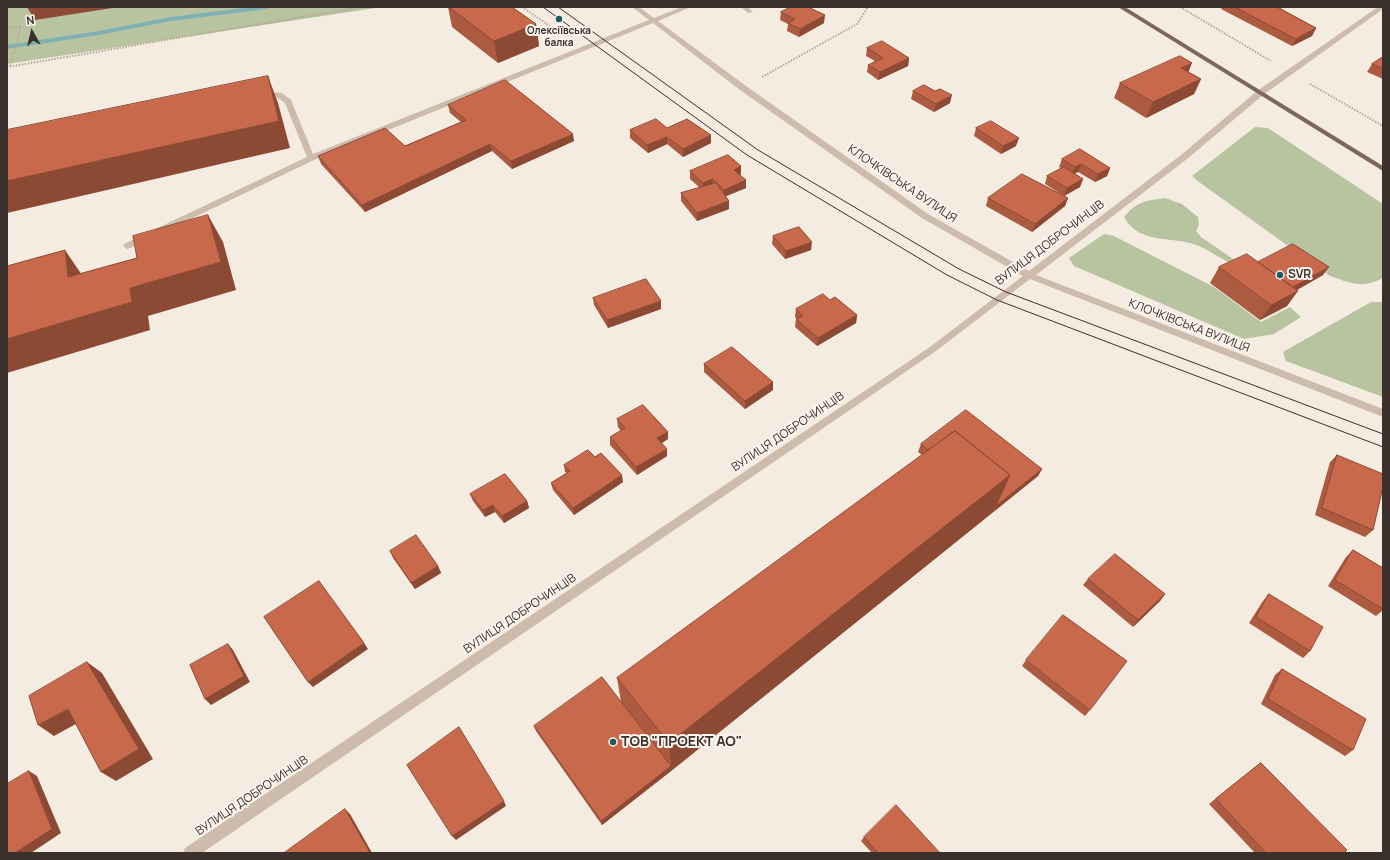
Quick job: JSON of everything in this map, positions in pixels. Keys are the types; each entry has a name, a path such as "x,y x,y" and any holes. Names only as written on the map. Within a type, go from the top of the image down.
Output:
{"main road":[{"path":"1121,7 1383,169"}],"street":[{"name":"КЛОЧКІВСЬКА ВУЛИЦЯ","path":"634,7 743,88 925,216 1028,275 1383,413"},
{"path":"127,246 310,158 652,20 688,7"},
{"path":"744,7 750,12"},
{"name":"ВУЛИЦЯ ДОБРОЧИНЦІВ","path":"190,853 927,354 1028,275 1184,157 1260,93 1382,7"},
{"path":"257,93 279,95 288,102 310,158"}],"path":[{"path":"7,67 360,7"},
{"path":"522,7 582,48"},
{"path":"743,88 858,24 868,7"},
{"path":"1180,7 1383,126"},
{"path":"7,28 21,26 10,67"}],"green space":[{"path":"7,7 382,7 7,64"},
{"path":"1255,127 1268,128 1383,204 1383,278 1369,283 1356,284 1330,276 1192,176"},
{"path":"1165,198 1182,204 1198,217 1199,225 1196,231 1201,237 1236,261 1231,264 1203,248 1190,243 1148,236 1131,226 1124,217 1137,205 1152,200"},
{"path":"1104,234 1114,236 1214,287 1261,322 1290,307 1301,317 1274,334 1244,339 1074,266 1069,258"},
{"path":"1371,302 1383,302 1383,397 1286,361 1283,352"}],"building":[{"path":"449,7 512,7 536,24 494,41"},
{"path":"791,7 808,7 825,15 800,29 788,23 795,19 781,12"},
{"path":"1235,7 1277,7 1316,28 1296,39"},
{"path":"882,41 909,58 880,72 868,65 883,58 867,48"},
{"path":"1180,56 1192,63 1181,68 1201,79 1153,102 1120,83"},
{"path":"1383,57 1383,69 1372,64"},
{"path":"268,76 279,121 7,181 7,130"},
{"path":"505,80 573,134 511,161 490,144 362,205 318,156 385,128 405,146 466,120 448,105"},
{"path":"924,85 935,91 940,89 952,95 936,104 913,91"},
{"path":"656,119 667,128 687,119 711,135 683,149 667,137 647,145 630,130"},
{"path":"991,121 1019,138 1003,146 976,128"},
{"path":"1080,149 1110,168 1098,174 1081,164 1075,167 1062,159"},
{"path":"728,155 741,166 734,170 746,180 724,190 713,179 703,183 690,171"},
{"path":"1064,167 1083,179 1067,188 1047,176"},
{"path":"1022,174 1068,198 1035,224 988,198"},
{"path":"716,183 729,201 697,213 681,193"},
{"path":"208,215 221,262 130,288 132,302 7,339 7,266 65,250 68,277 137,258 133,236"},
{"path":"799,227 812,242 786,251 773,236"},
{"path":"1293,244 1329,267 1293,287 1258,262"},
{"path":"1247,254 1298,291 1271,305 1219,267"},
{"path":"646,279 661,301 607,320 593,298"},
{"path":"823,294 830,300 835,297 857,315 818,338 796,319 803,316 796,309"},
{"path":"732,347 773,382 745,401 704,364"},
{"path":"643,405 668,432 657,438 667,449 636,467 610,437 625,428 617,419"},
{"path":"966,410 1042,469 996,506 1010,475 955,431 928,450 921,444"},
{"path":"955,431 1010,475 669,743 617,678"},
{"path":"588,450 595,457 601,453 622,475 573,508 551,483 570,471 564,465"},
{"path":"1337,455 1383,474 1383,487 1373,530 1322,508"},
{"path":"505,474 527,501 502,516 493,505 483,510 470,494"},
{"path":"416,535 438,566 411,583 390,551"},
{"path":"1353,550 1383,568 1383,609 1335,580"},
{"path":"1115,554 1165,594 1138,620 1088,579"},
{"path":"319,581 364,643 308,682 264,617"},
{"path":"1269,594 1323,627 1310,651 1256,617"},
{"path":"1063,615 1127,661 1090,710 1026,660"},
{"path":"228,644 244,676 205,699 190,665"},
{"path":"87,662 139,749 101,772 68,709 38,725 29,696"},
{"path":"1282,669 1366,719 1353,750 1268,699"},
{"path":"602,677 671,766 601,821 534,726"},
{"path":"459,727 504,801 452,836 407,765"},
{"path":"1261,763 1347,850 1344,853 1266,853 1216,799"},
{"path":"29,771 52,829 15,853 7,853 7,784"},
{"path":"896,805 940,853 878,853 864,837"},
{"path":"345,809 369,851 367,853 284,853"}],"waterway":[{"path":"7,47 99,33 171,19 267,7"}],"tram line":[{"path":"543,7 747,155 947,275 997,300 1383,447"},
{"path":"558,7 758,150 959,269 1006,292 1383,434"}],"place":[{"name":"Олексіївська балка","path":"559,19"},
{"name":"SVR","path":"1280,275"},
{"name":"ТОВ \"ПРОЕКТ АО\"","path":"613,742"}]}
